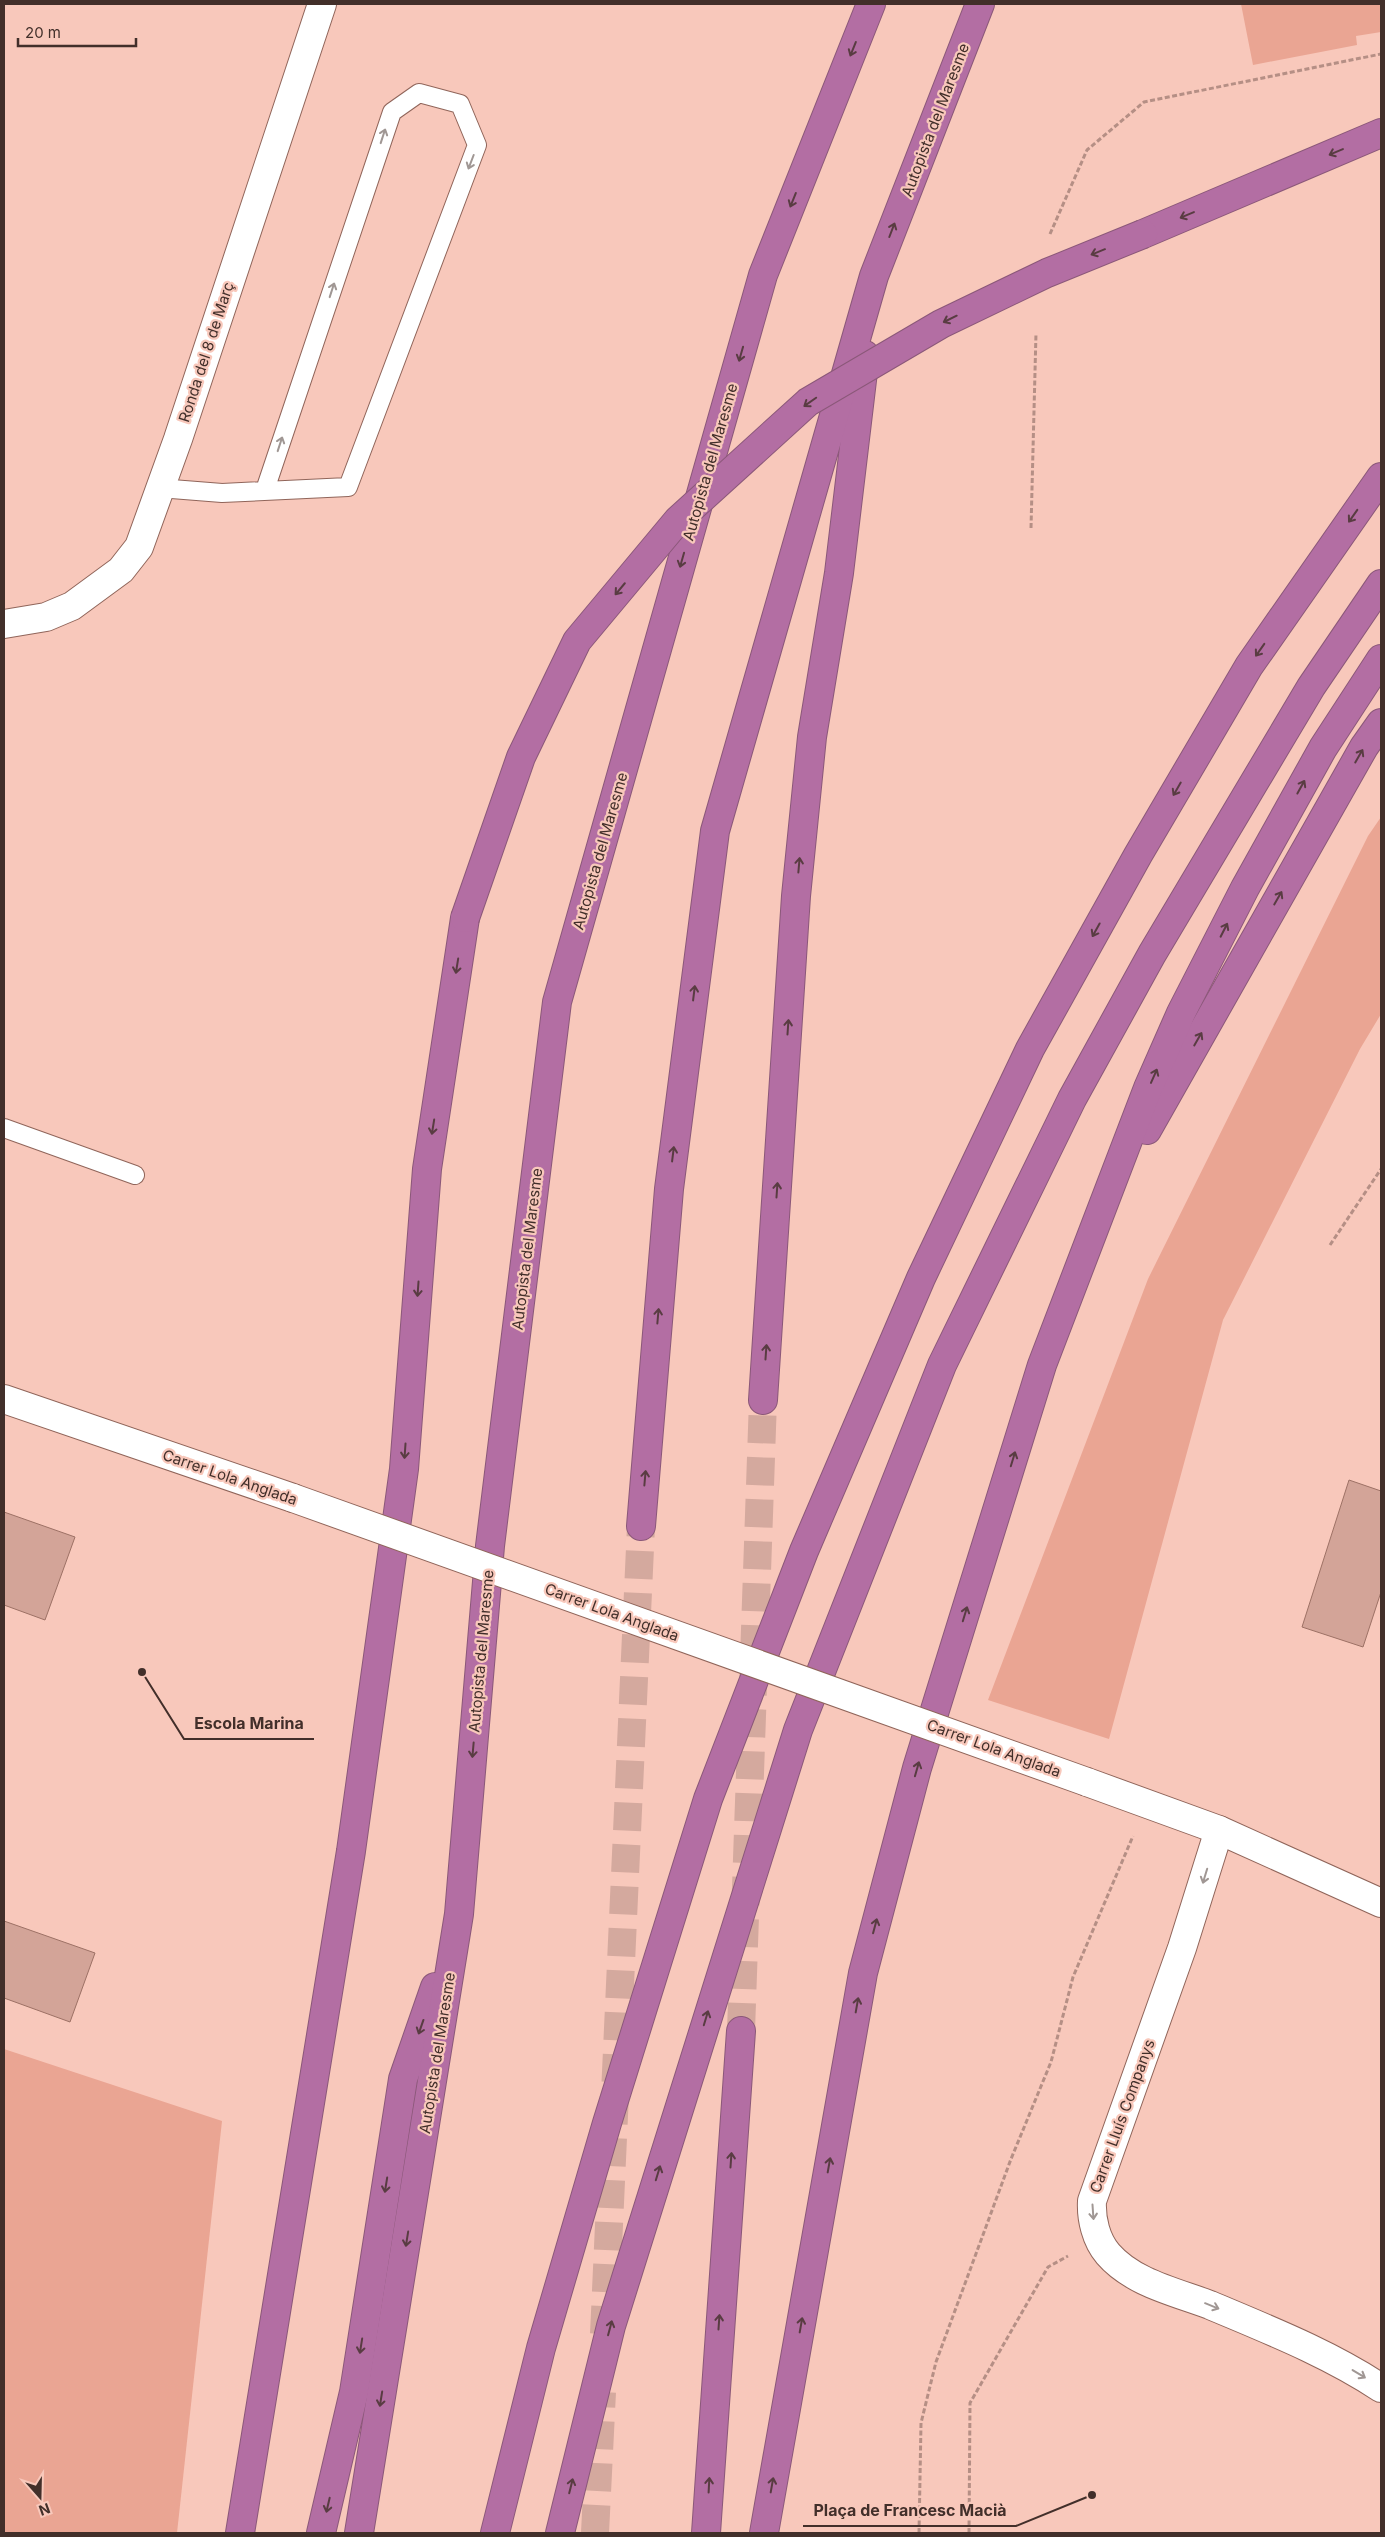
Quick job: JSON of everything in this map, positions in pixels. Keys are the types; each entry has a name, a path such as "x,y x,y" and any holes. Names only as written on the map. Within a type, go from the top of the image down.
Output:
{"highway":[{"name":"Autopista del Maresme","path":"359,2533 459,1914 490,1546 557,1002 763,275 871,4"},
{"name":"Autopista del Maresme","path":"641,1526 669,1189 715,832 874,276 980,4"},
{"path":"240,2533 362,1773 404,1469 427,1169 465,918 520,757 577,641 678,520 808,402 941,324 1047,273 1381,133"},
{"path":"763,1400 796,906 812,737 839,573 874,276"},
{"path":"495,2533 541,2348 606,2123 708,1799 804,1551 913,1296 1030,1049 1138,855 1249,666 1381,476"},
{"path":"560,2533 611,2326 796,1739 942,1365 1072,1099 1152,954 1311,687 1381,584"},
{"path":"764,2533 863,1973 917,1768 1042,1365 1148,1088 1181,1013 1245,888 1323,748 1381,658"},
{"path":"1065,1301 1141,1140 1364,746 1381,723"},
{"path":"321,2533 354,2392 403,2079 459,1914"},
{"path":"706,2533 741,2031"}],"street":[{"name":"Ronda del 8 de Març","path":"4,624 46,617 72,606 120,570 139,547 322,4"},
{"name":"Carrer Lola Anglada","path":"4,1398 293,1498 1149,1804 1219,1830 1381,1903"},
{"name":"Carrer Lluís Companys","path":"1219,1830 1182,1948 1092,2201 1093,2221 1099,2240 1108,2254 1135,2275 1314,2349 1381,2388"}],"lane":[{"path":"160,488 222,494 265,490 348,487 477,146 460,104 419,94 392,112 265,490"},
{"path":"4,1128 135,1175"}],"path":[{"path":"1050,234 1087,150 1144,102 1381,54"},
{"path":"1030,528 1036,332"},
{"path":"1330,1245 1381,1168"},
{"path":"918,2533 921,2424 936,2362 1011,2159 1051,2062 1074,1977 1122,1858 1149,1804"},
{"path":"969,2533 970,2403 1048,2267 1099,2240"}],"shaded area":[{"path":"1241,4 1381,4 1381,32 1356,36 1357,45 1253,65"},
{"path":"1381,817 1381,1014 1360,1049 1223,1320 1109,1739 988,1700 1148,1279 1368,836"},
{"path":"4,2049 222,2121 177,2533 4,2533"}],"building":[{"path":"1349,1480 1381,1491 1381,1592 1363,1647 1302,1627"},
{"path":"4,1512 75,1537 45,1620 4,1605"},
{"path":"4,1921 95,1953 70,2022 4,1998"}],"tunnel":[{"path":"741,2031 763,1400"},
{"path":"604,2334 641,1526"},
{"path":"595,2533 602,2392"}],"place":[{"name":"Escola Marina","path":"142,1672"},
{"name":"Plaça de Francesc Macià","path":"1092,2495"}]}
